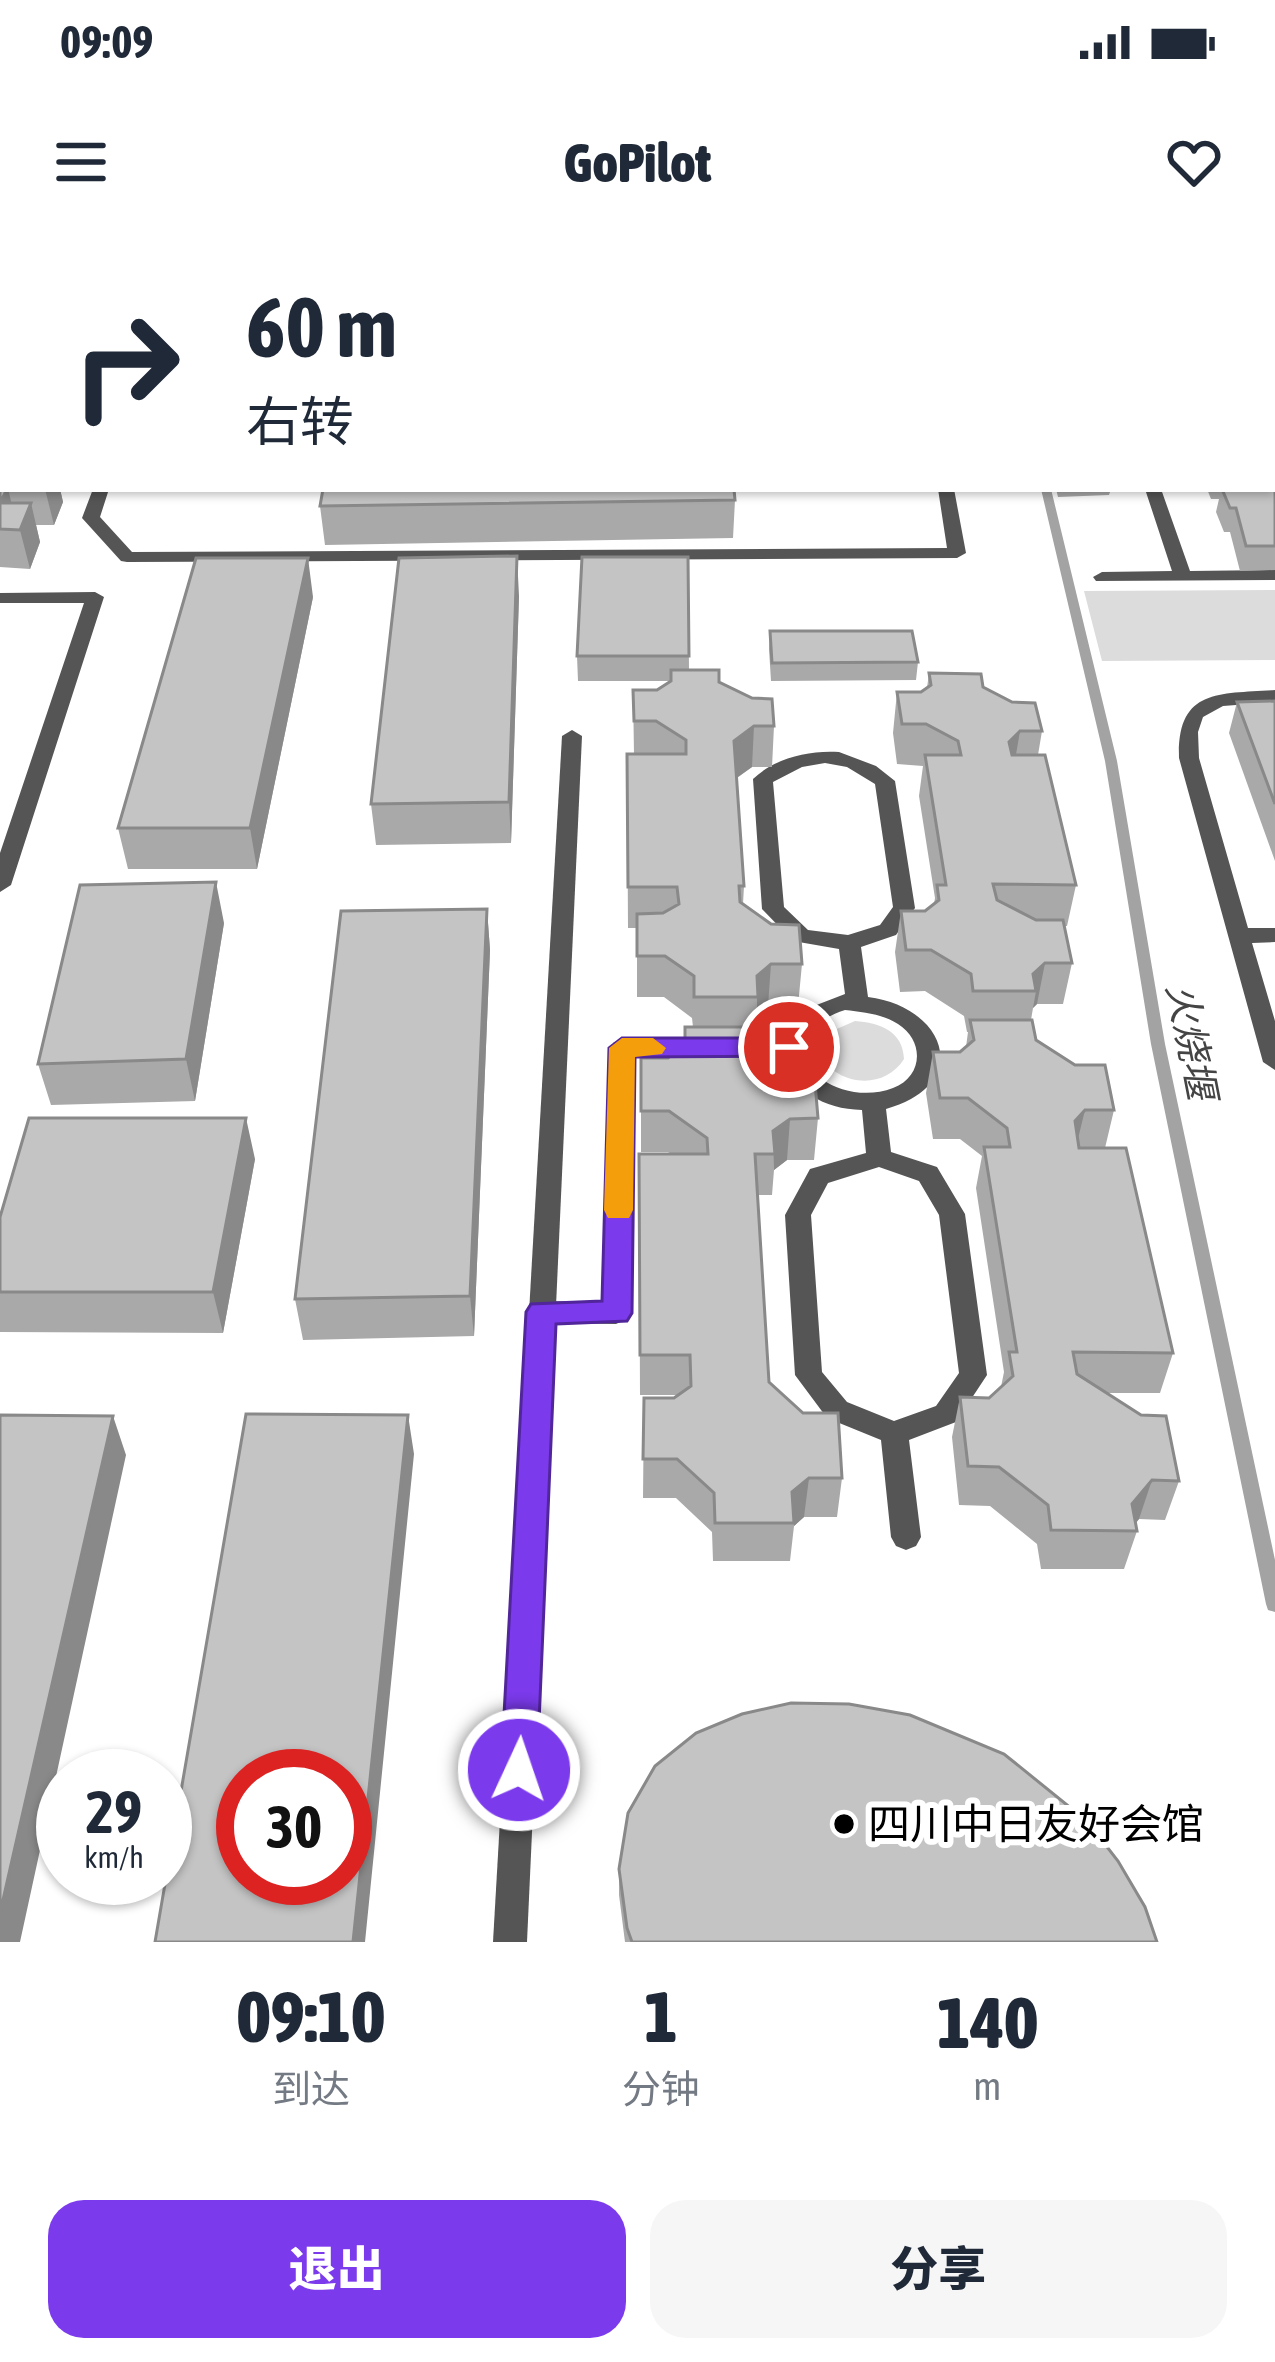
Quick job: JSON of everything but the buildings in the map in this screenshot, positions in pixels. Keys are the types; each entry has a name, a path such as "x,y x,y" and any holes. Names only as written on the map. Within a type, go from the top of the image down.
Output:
{"street":[{"path":"100,492 91,518 127,557 151,557 957,553 947,492"},
{"path":"1154,492 1183,576"},
{"path":"1102,577 1275,575"},
{"path":"0,598 95,597 0,885"},
{"path":"1275,696 1219,700 1194,714 1188,732 1189,758 1275,1062"},
{"path":"510,1942 572,736"},
{"path":"823,755 861,762 885,781 904,908 888,930 849,943 801,936 773,909 763,779 785,766 823,755"},
{"path":"1241,936 1275,935"},
{"path":"849,943 857,1002"},
{"path":"857,1002 890,1008 910,1018 932,1049 922,1080 908,1092 873,1101 841,1100 820,1091 793,1063 789,1047 806,1017 823,1007 857,1002"},
{"path":"542,1312 616,1313 622,1048 789,1047"},
{"path":"873,1101 879,1158"},
{"path":"879,1158 928,1174 952,1214 973,1375 946,1414 894,1432 837,1410 809,1375 798,1215 819,1176 879,1158"},
{"path":"894,1432 906,1537"}],"shaded area":[{"path":"1275,590 1275,660 1102,661 1084,591"},
{"path":"855,1021 895,1035 903,1049 904,1059 885,1076 849,1078 819,1054 823,1035"}],"waterway":[{"name":"火烧堰","path":"1047,492 1111,761 1158,1044 1275,1604"}],"slow traffic":[{"path":"619,1210 622,1048 653,1048"}],"place":[{"name":"四川中日友好会馆","path":"844,1824"}],"route":[{"path":"519,1770 542,1312 616,1313 622,1048 789,1047"}]}
